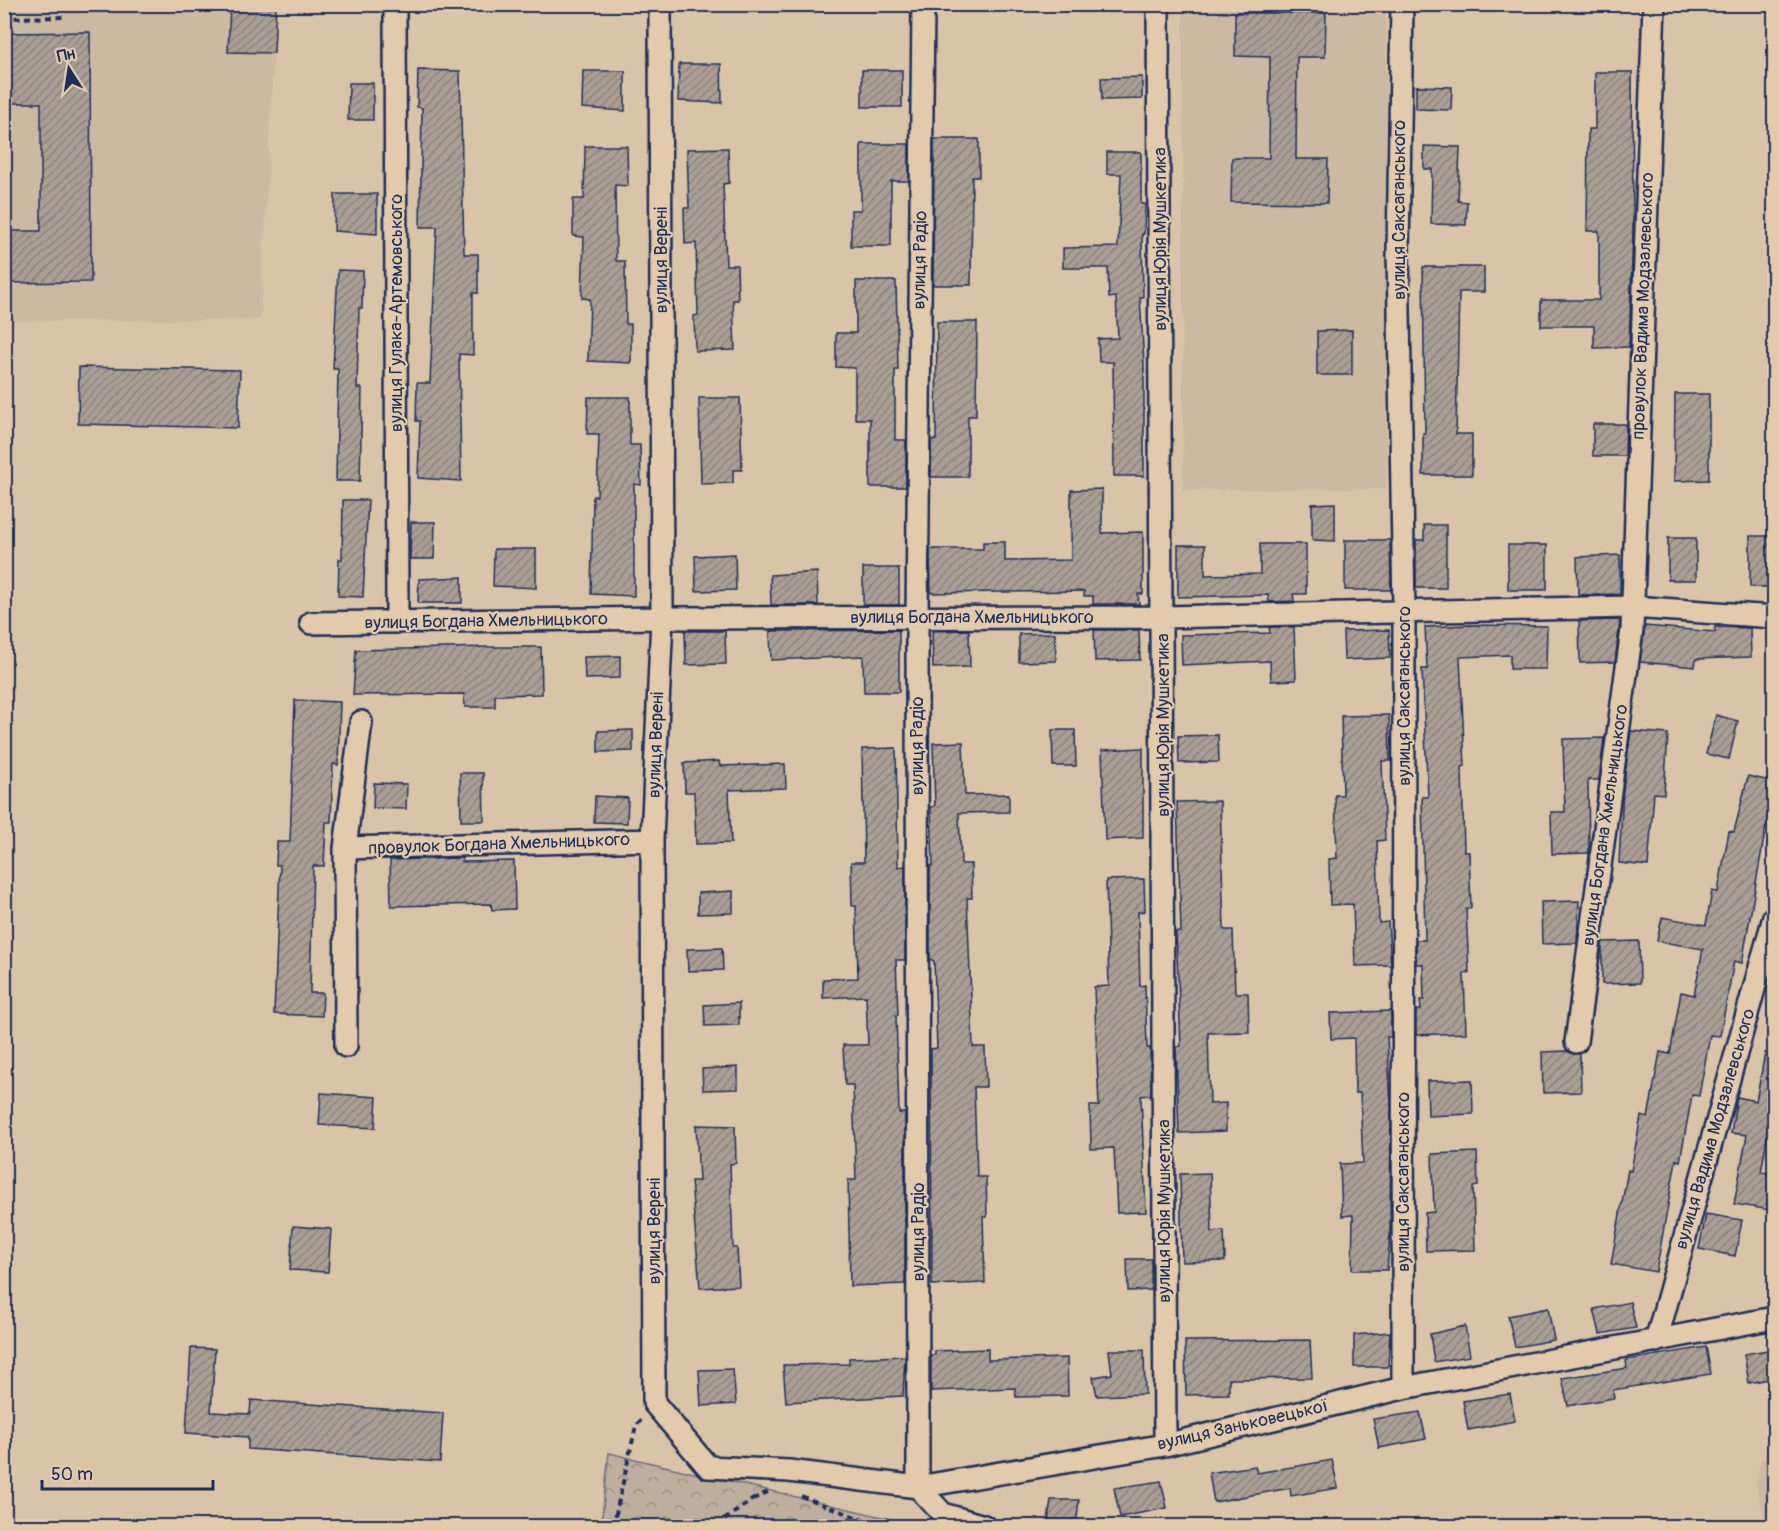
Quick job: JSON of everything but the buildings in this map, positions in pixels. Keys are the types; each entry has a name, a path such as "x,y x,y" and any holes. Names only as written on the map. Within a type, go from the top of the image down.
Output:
{"street":[{"name":"вулиця Гулака-Артемовського","path":"395,4 397,622"},
{"name":"вулиця Верені","path":"654,1402 652,840 662,618 660,4"},
{"name":"вулиця Радіо","path":"918,1487 916,617 923,4"},
{"name":"вулиця Юрія Мушкетика","path":"1158,4 1163,617 1165,1444"},
{"name":"вулиця Саксаганського","path":"1402,4 1398,252 1404,612 1403,1388"},
{"name":"провулок Вадима Модзалевського","path":"1632,608 1654,4"},
{"name":"вулиця Богдана Хмельницького","path":"311,623 662,618 1163,617 1632,608 1774,617"},
{"name":"вулиця Богдана Хмельницького","path":"1576,1042 1632,630 1632,608"},
{"name":"провулок Богдана Хмельницького","path":"346,1046 345,848 361,722"},
{"name":"провулок Богдана Хмельницького","path":"345,848 652,840"},
{"name":"вулиця Вадима Модзалевського","path":"1656,1341 1774,917"},
{"name":"вулиця Заньковецької","path":"654,1402 708,1467 789,1471 918,1487 1165,1444 1403,1388 1774,1318"},
{"path":"918,1487 943,1514 984,1527"}],"path":[{"path":"10,4 7,18 67,18"},
{"path":"612,1527 636,1426 654,1402"},
{"path":"716,1527 789,1471"},
{"path":"753,1499 771,1491"},
{"path":"795,1493 879,1527"}],"shaded area":[{"path":"4,5 276,5 260,320 5,321"},
{"path":"1183,5 1386,5 1386,489 1183,490"},
{"path":"1774,1448 1774,1526 1767,1526 1756,1485 1760,1462"}],"green space":[{"path":"609,1453 921,1526 601,1526"}]}
